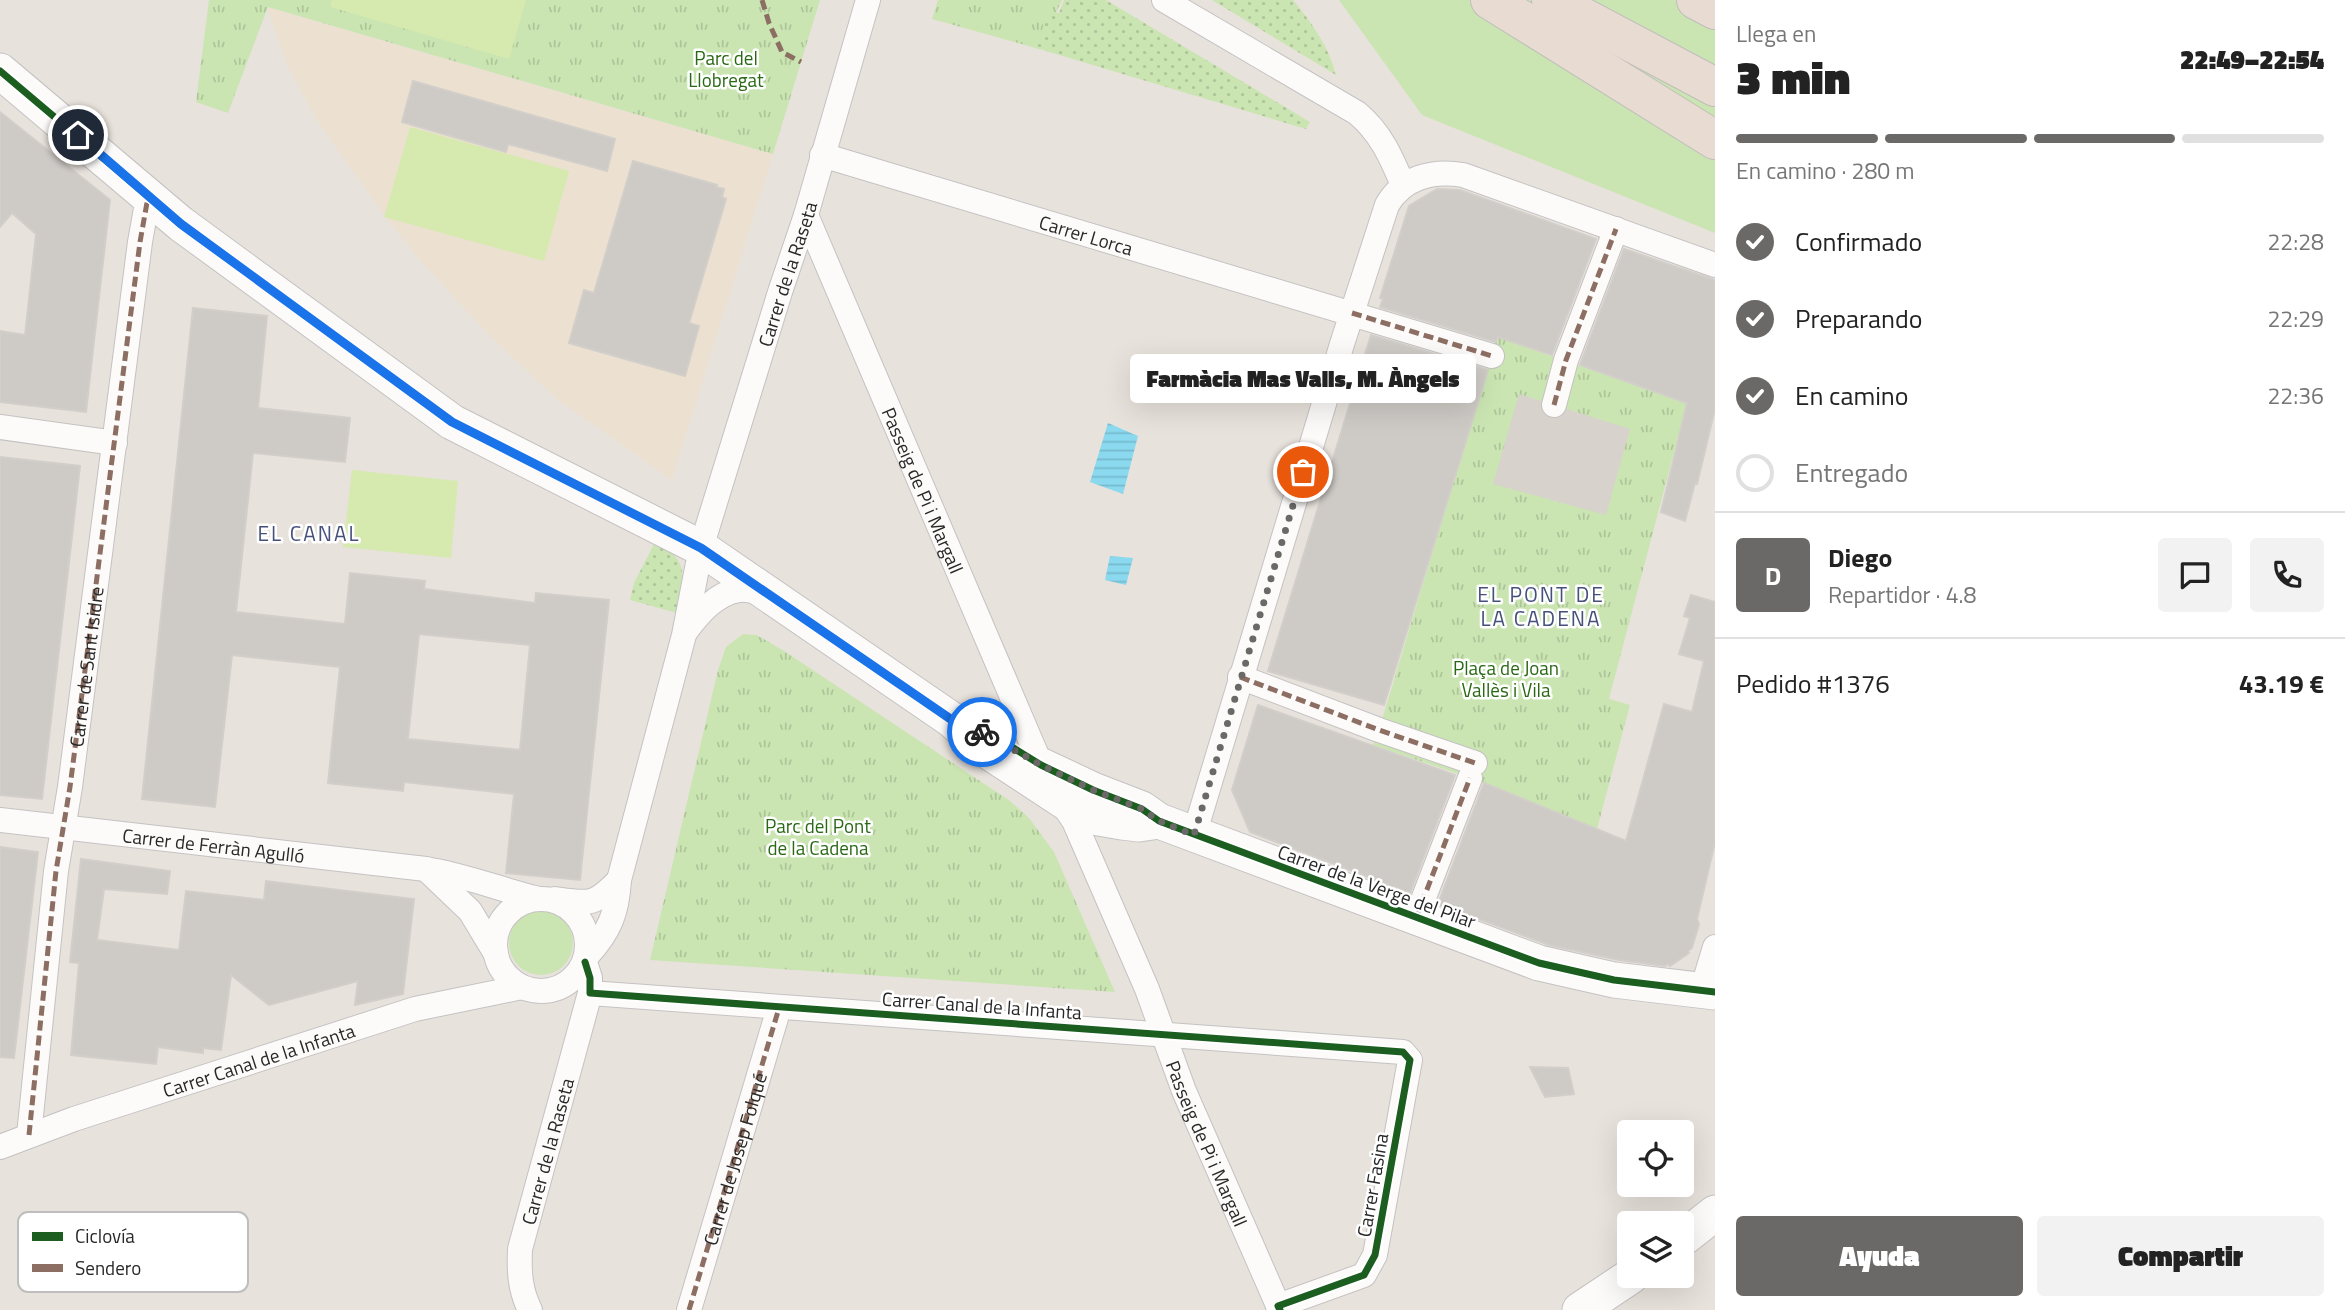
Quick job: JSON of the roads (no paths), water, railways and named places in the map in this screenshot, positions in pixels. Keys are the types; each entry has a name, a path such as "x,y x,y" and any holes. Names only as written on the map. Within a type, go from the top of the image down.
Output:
{"highway":[{"path":"1490,0 1715,140"},
{"path":"1551,0 1715,87"},
{"path":"1696,0 1715,10"}],"street":[{"name":"Carrer de la Raseta","path":"701,548 806,215 868,0"},
{"path":"1164,0 1357,113 1381,138 1402,185"},
{"path":"0,71 181,224 452,422 701,548 952,720 980,746 1070,810"},
{"name":"Carrer Lorca","path":"822,155 1492,356"},
{"path":"1194,835 1352,313 1393,194 1402,185 1434,173 1463,175 1715,265"},
{"name":"Carrer de Sant Isidre","path":"29,1135 63,826 148,197"},
{"name":"Passeig de Pi i Margall","path":"806,215 1041,765"},
{"path":"1554,405 1566,360 1616,229"},
{"path":"0,427 115,443"},
{"path":"426,869 470,911 496,954 501,968 510,979 537,991 563,986 573,978 602,940 617,904 619,880 684,635 711,577 701,548"},
{"path":"684,635 698,615 724,596 738,590 768,594"},
{"path":"1240,677 1379,730 1473,770 1416,918"},
{"name":"Carrer de la Verge del Pilar","path":"952,720 992,735 1041,765 1194,835 1539,963 1580,974 1709,991"},
{"name":"Carrer de la Verge del Pilar","path":"1070,810 1087,800 1107,808 1144,813"},
{"name":"Passeig de Pi i Margall","path":"1070,810 1147,989 1184,1091 1279,1308"},
{"name":"Carrer de Ferràn Agulló","path":"0,820 426,869 453,873 498,889 543,898"},
{"path":"496,954 495,939 500,924 509,912 521,903 543,898 588,903 607,893 619,880"},
{"path":"543,898 568,908 582,923 588,939 586,959 590,993"},
{"path":"1709,991 1715,947"},
{"name":"Carrer Canal de la Infanta","path":"0,1147 29,1135 415,1009 522,986"},
{"name":"Carrer de la Raseta","path":"530,1310 519,1276 520,1250 590,993"},
{"name":"Carrer Canal de la Infanta","path":"590,993 1403,1052"},
{"name":"Carrer de Josep Folqué","path":"688,1310 779,1008"},
{"name":"Carrer Fasina","path":"1279,1308 1364,1275 1375,1255 1409,1060 1403,1052"},
{"path":"1694,1230 1715,1213"},
{"path":"1580,1310 1617,1286"}],"water":[{"path":"1108,423 1138,436 1123,494 1090,482"},
{"path":"1110,556 1133,558 1126,585 1105,580"}],"place":[{"name":"Farmàcia Mas Valls, M. Àngels","path":"1303,472"}],"district":[{"name":"EL CANAL","path":"309,533"},
{"name":"EL PONT DE LA CADENA","path":"1541,606"}],"park label":[{"name":"Parc del Llobregat","path":"726,68"},
{"name":"Plaça de Joan Vallès i Vila","path":"1506,678"},
{"name":"Parc del Pont de la Cadena","path":"818,836"}]}
